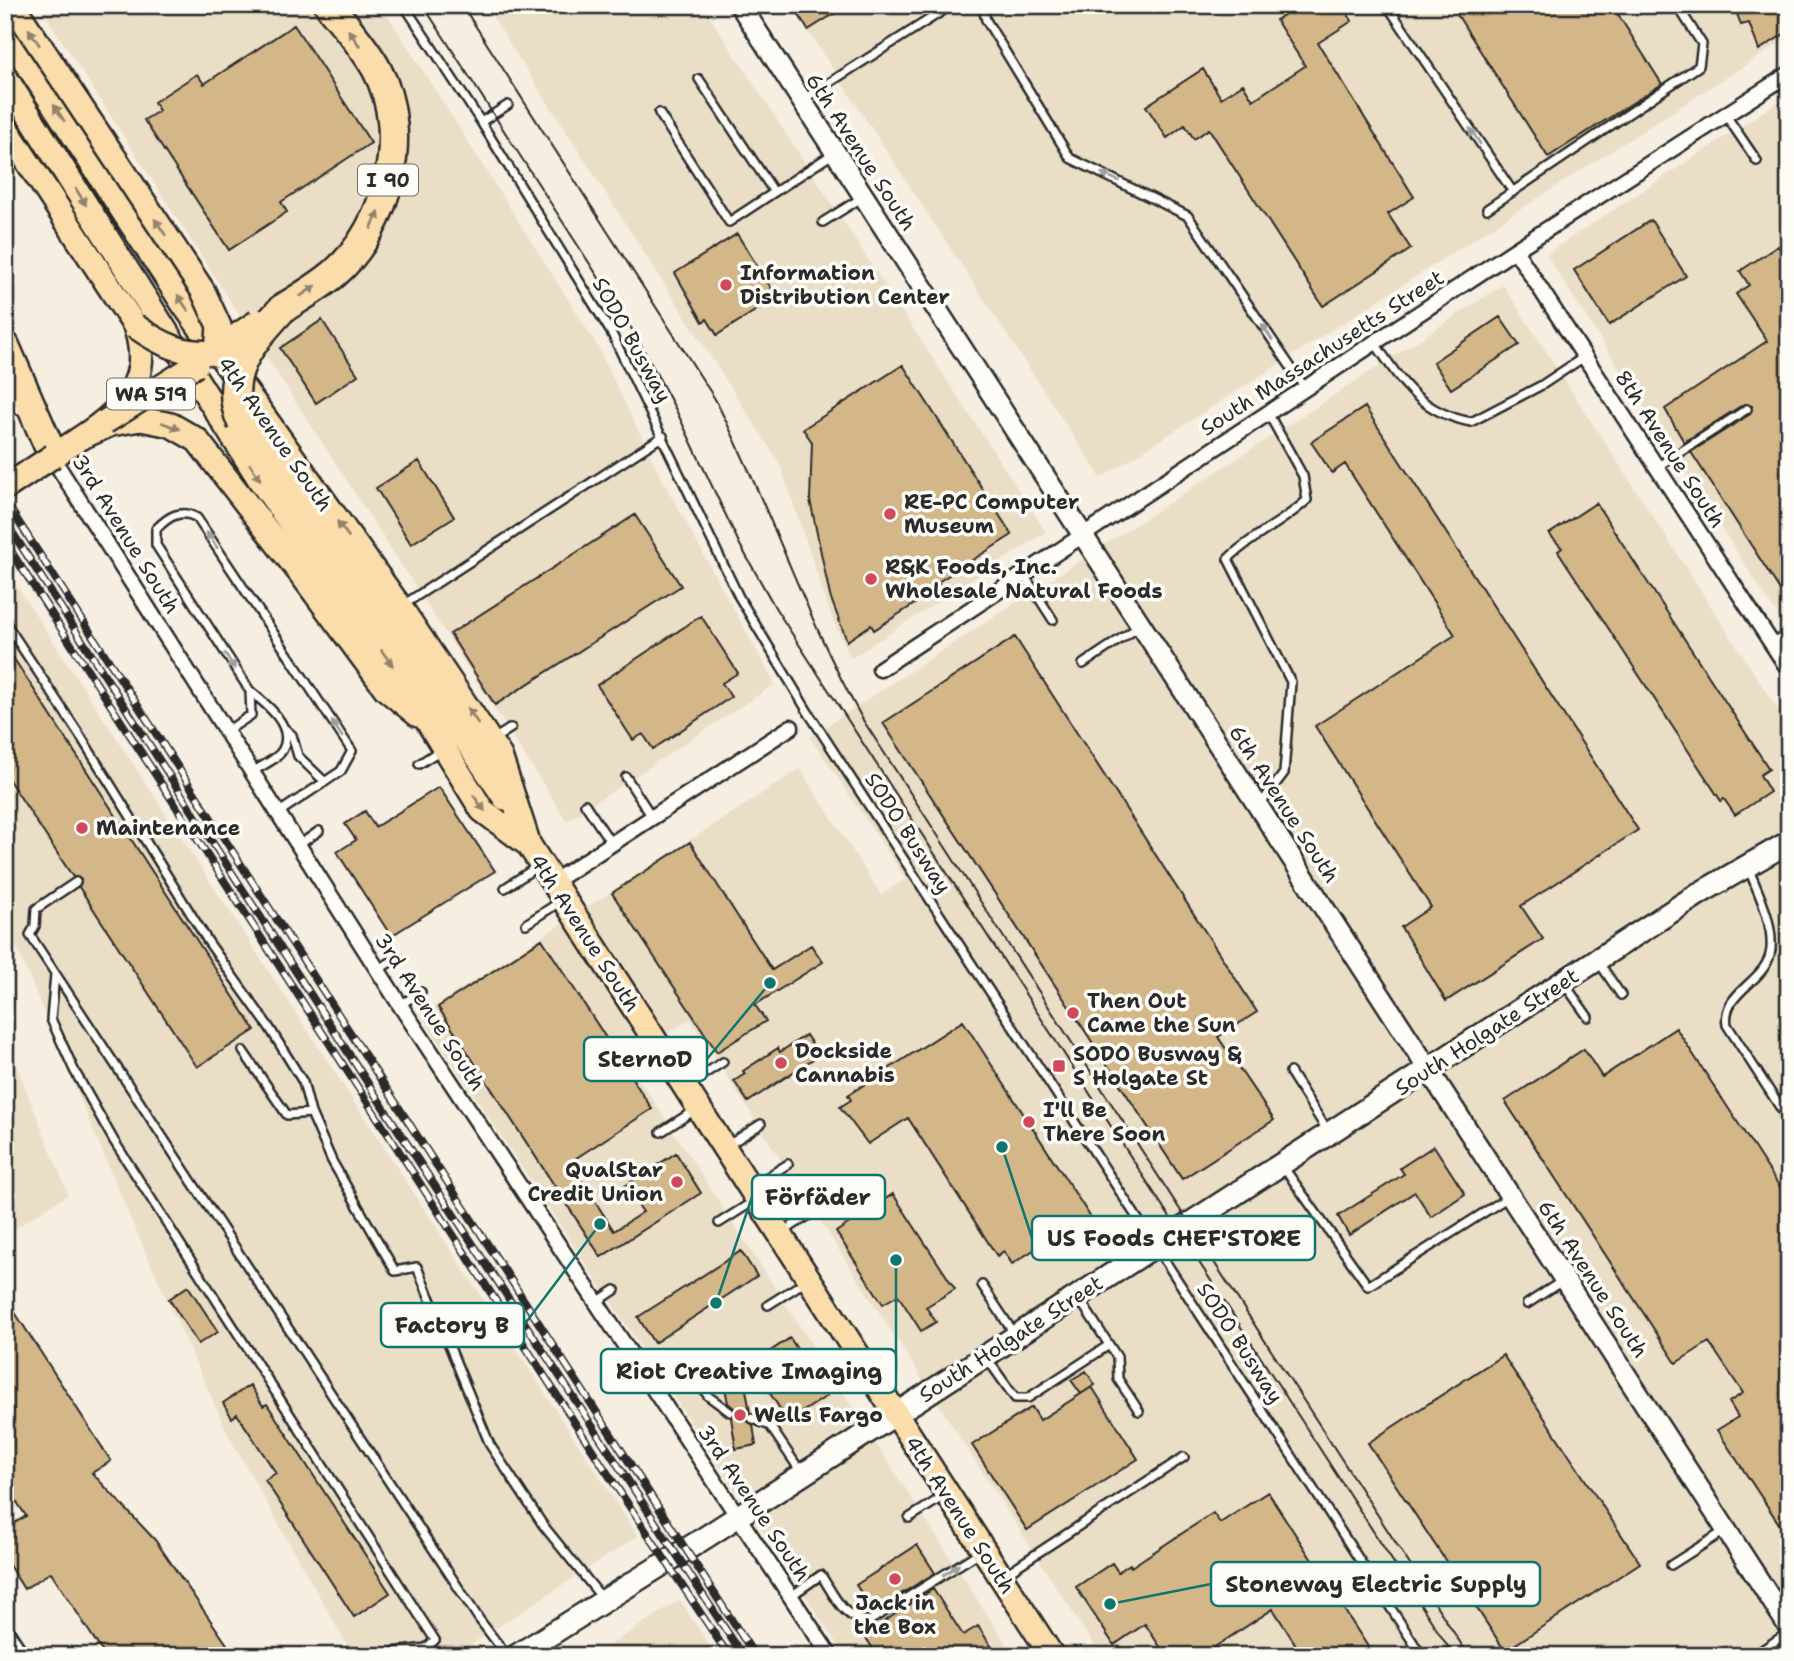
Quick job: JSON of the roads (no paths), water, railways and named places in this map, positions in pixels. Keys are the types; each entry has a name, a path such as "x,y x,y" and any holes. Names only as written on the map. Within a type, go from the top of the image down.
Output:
{"highway":[{"name":"I 90","path":"282,309 334,274 364,240 381,209 391,164 390,117 378,71 329,5"},
{"path":"206,358 282,309"},
{"path":"242,423 234,391 238,367 245,352 282,309"},
{"path":"5,346 53,456"}],"main road":[{"path":"13,5 203,291 219,326 206,358"},
{"name":"4th Avenue South","path":"5,30 184,305 400,607 491,741 500,756 528,845 1052,1656"},
{"name":"4th Avenue South","path":"5,77 262,483 401,678 482,810 528,845"},
{"path":"5,127 135,326 142,347 141,369 132,390 105,422"},
{"path":"135,326 164,345 206,358 242,423 384,619 485,767 528,845"},
{"name":"WA 519","path":"5,488 206,358"},
{"path":"82,437 110,424 141,419 171,425 197,440 304,578 386,690 430,725"},
{"name":"South Holgate Street","path":"516,1656 738,1517 1597,960 1789,842"}],"street":[{"name":"6th Avenue South","path":"740,5 1566,1279 1789,1630"},
{"name":"South Massachusetts Street","path":"880,669 1515,250 1789,74"},
{"name":"8th Avenue South","path":"1515,250 1789,670"},
{"name":"3rd Avenue South","path":"5,385 400,1006 830,1656"},
{"path":"553,882 791,727"},
{"path":"5,1630 22,1656"}],"lane":[{"name":"SODO Busway","path":"404,5 481,122 612,334 740,597 808,712 1422,1656"},
{"path":"801,100 952,5"},
{"path":"982,5 986,20 1070,158 1188,216 1306,388"},
{"path":"1387,5 1513,192"},
{"path":"1488,209 1699,65 1702,44 1677,5"},
{"path":"699,79 774,192"},
{"path":"481,122 508,105"},
{"path":"659,113 729,222 835,152"},
{"path":"1725,113 1757,161"},
{"path":"823,222 863,197"},
{"path":"1375,343 1399,379 1433,411 1471,422 1542,385 1585,357"},
{"path":"1657,468 1747,409"},
{"path":"1258,806 1283,773 1290,682 1228,559 1246,542 1294,512 1307,500 1303,476 1268,414"},
{"path":"400,607 663,436"},
{"path":"278,813 325,782 341,771 352,751 197,518 190,514 176,514 156,529 156,545 250,691 270,707 284,729 292,735 298,756 325,782"},
{"path":"1024,575 1053,620"},
{"path":"5,622 81,737 209,943 270,1027 303,1082 311,1113 332,1161 396,1270 417,1267 490,1445 543,1525 604,1601"},
{"path":"1083,664 1141,626"},
{"path":"1772,644 1789,633"},
{"path":"226,732 251,715 250,691"},
{"path":"491,741 511,728"},
{"path":"252,772 283,750 284,729"},
{"path":"419,764 444,748"},
{"path":"626,777 652,817"},
{"path":"585,804 611,844"},
{"path":"298,845 319,831"},
{"path":"1748,866 1768,916 1771,950 1766,968 1731,1002 1725,1014 1727,1025 1789,1121"},
{"path":"76,882 36,909 36,926 30,935 471,1608 507,1656"},
{"path":"505,888 553,882"},
{"path":"526,924 553,882"},
{"path":"378,970 398,957"},
{"path":"1597,960 1621,995"},
{"path":"55,973 51,1019 74,1070 114,1141 435,1640 428,1652 394,1652"},
{"path":"1564,983 1588,1017"},
{"path":"400,1006 421,992"},
{"path":"243,1051 287,1115 311,1113"},
{"path":"684,1087 723,1062"},
{"path":"1290,1072 1329,1134"},
{"path":"661,1132 697,1109"},
{"path":"723,1149 761,1124"},
{"path":"719,1223 788,1164"},
{"path":"1282,1164 1368,1286 1511,1195"},
{"path":"779,1234 819,1209"},
{"path":"1527,1304 1566,1279"},
{"path":"768,1305 808,1280"},
{"path":"982,1285 1016,1336"},
{"path":"596,1302 615,1290"},
{"path":"1077,1296 1117,1357 1118,1379 1139,1411"},
{"path":"985,1356 1015,1398 1028,1398 1109,1345"},
{"path":"683,1359 708,1396 730,1412"},
{"path":"648,1380 668,1368"},
{"path":"751,1418 770,1426 803,1475"},
{"path":"1001,1578 1184,1458"},
{"path":"909,1518 947,1494"},
{"path":"1671,1565 1727,1530"},
{"path":"791,1596 821,1576 845,1611 852,1617 865,1621 879,1616 983,1550"},
{"path":"1753,1656 1789,1630"}],"tram line":[{"path":"423,5 635,334 676,410 740,545 776,609 1454,1656"},
{"path":"462,5 715,399 823,641 863,720 1469,1656"}],"railway":[{"path":"5,501 755,1656"},
{"path":"5,521 389,1116 743,1656"},
{"path":"5,542 606,1471 729,1656"}],"place":[{"name":"Information Distribution Center","path":"726,285"},
{"name":"RE-PC Computer Museum","path":"890,514"},
{"name":"R&K Foods, Inc. Wholesale Natural Foods","path":"871,579"},
{"name":"Maintenance","path":"82,828"},
{"name":"SternoD","path":"770,983"},
{"name":"Then Out Came the Sun","path":"1073,1013"},
{"name":"Dockside Cannabis","path":"781,1063"},
{"name":"SODO Busway & S Holgate St","path":"1059,1066"},
{"name":"I'll Be There Soon","path":"1029,1122"},
{"name":"US Foods CHEF'STORE","path":"1002,1147"},
{"name":"QualStar Credit Union","path":"677,1182"},
{"name":"Factory B","path":"600,1224"},
{"name":"Riot Creative Imaging","path":"896,1260"},
{"name":"Förfäder","path":"716,1303"},
{"name":"Wells Fargo","path":"740,1415"},
{"name":"Jack in the Box","path":"895,1579"},
{"name":"Stoneway Electric Supply","path":"1110,1604"}]}
